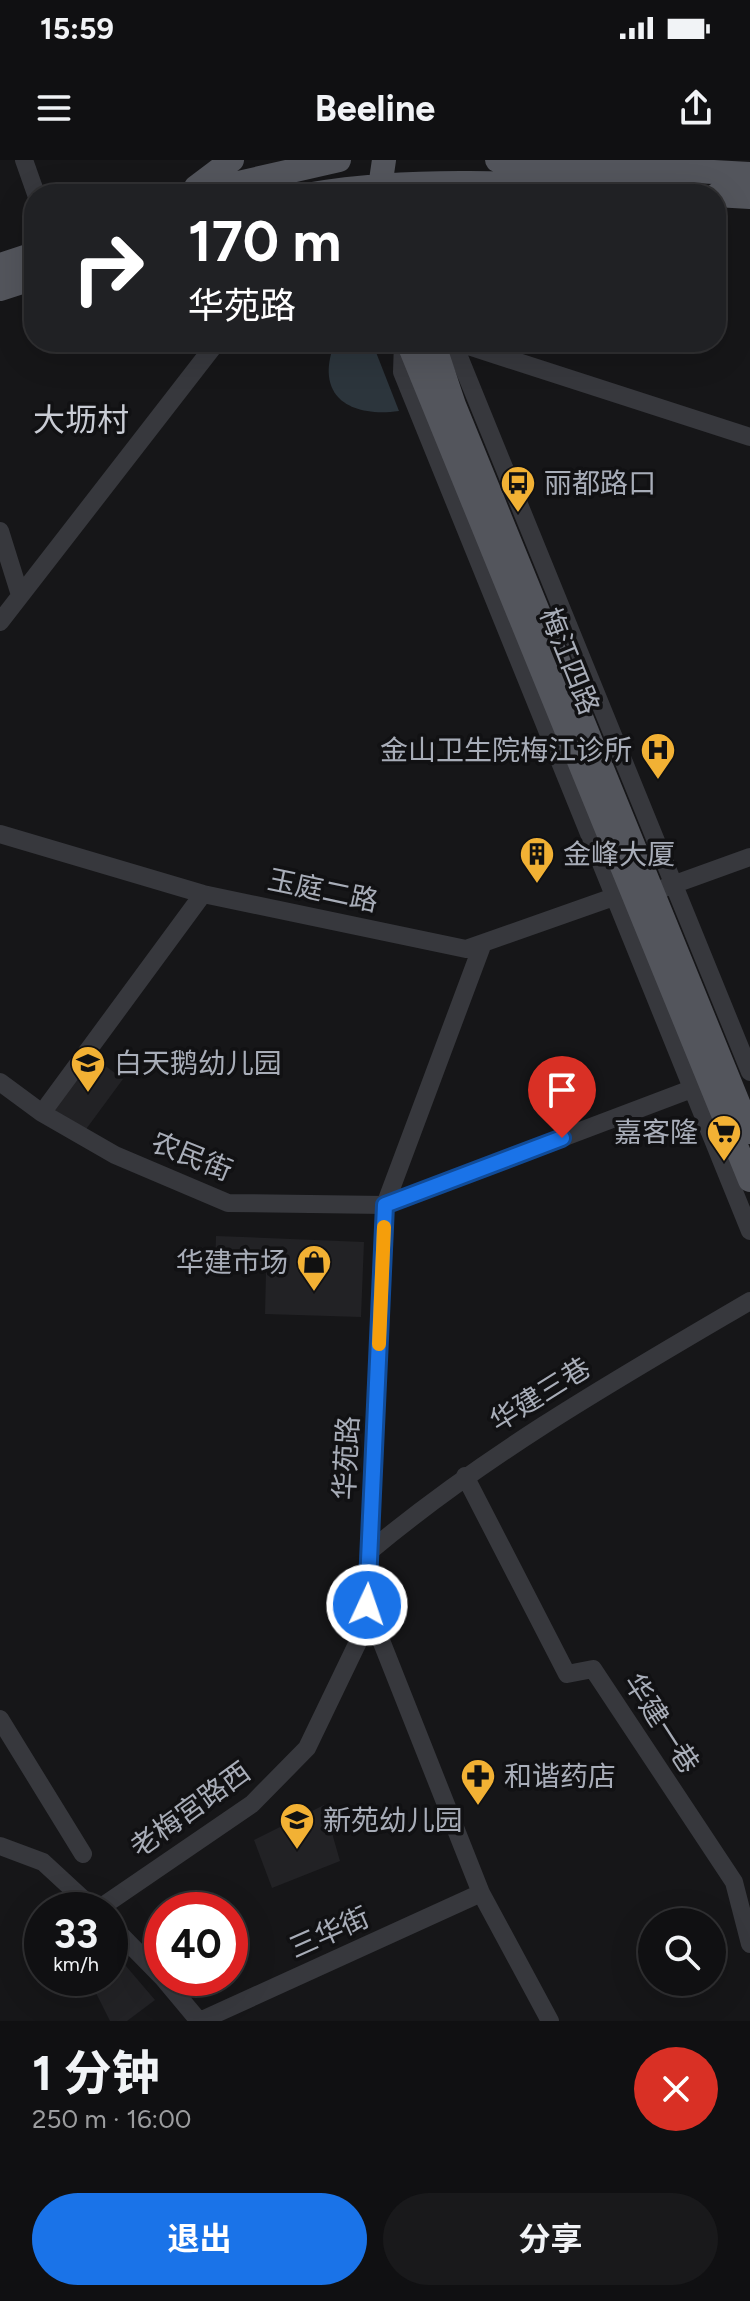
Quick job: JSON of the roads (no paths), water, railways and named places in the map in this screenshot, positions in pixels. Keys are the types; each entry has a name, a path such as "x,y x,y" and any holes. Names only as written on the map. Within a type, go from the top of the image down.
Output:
{"main road":[{"path":"201,184 232,160"},
{"path":"232,184 339,160"},
{"path":"346,184 350,160"},
{"path":"380,184 384,160"},
{"path":"417,184 494,172 750,174"},
{"path":"494,172 601,184"},
{"path":"726,196 750,197"},
{"path":"0,265 24,257"},
{"path":"0,289 24,281"},
{"name":"梅江四路","path":"410,352 750,1180"},
{"name":"梅江四路","path":"436,352 454,405 750,1132"}],"street":[{"path":"24,160 32,184"},
{"path":"0,622 209,352"},
{"path":"405,352 402,372 750,1231"},
{"path":"458,352 750,1072"},
{"path":"485,352 750,437"},
{"path":"0,531 20,595"},
{"name":"玉庭二路","path":"0,834 203,894 466,949 750,857"},
{"path":"42,1113 203,894"},
{"name":"华苑路","path":"483,943 385,1205 367,1605 481,1893 550,2021"},
{"name":"农民街","path":"0,1082 42,1113 115,1155 228,1203 385,1205"},
{"path":"385,1205 710,1082"},
{"name":"华建三巷","path":"370,1551 465,1476 550,1418 750,1301"},
{"name":"华建一巷","path":"465,1476 567,1674 593,1669 734,1882 750,1944"},
{"name":"老梅宮路西","path":"122,1892 252,1804 307,1748 371,1615"},
{"path":"0,1719 83,1854"},
{"path":"0,1846 43,1862 76,1892"},
{"name":"三华街","path":"200,2021 481,1893"},
{"path":"128,1942 144,1958"},
{"path":"179,1996 200,2021"}],"place":[{"name":"丽都路口","path":"518,514"},
{"name":"金山卫生院梅江诊所","path":"658,781"},
{"name":"金峰大厦","path":"537,885"},
{"name":"白天鹅幼儿园","path":"88,1094"},
{"name":"嘉客隆","path":"724,1163"},
{"name":"华建市场","path":"314,1293"},
{"name":"和谐药店","path":"478,1807"},
{"name":"新苑幼儿园","path":"297,1851"}],"district":[{"name":"大坜村","path":"81,420"}]}
